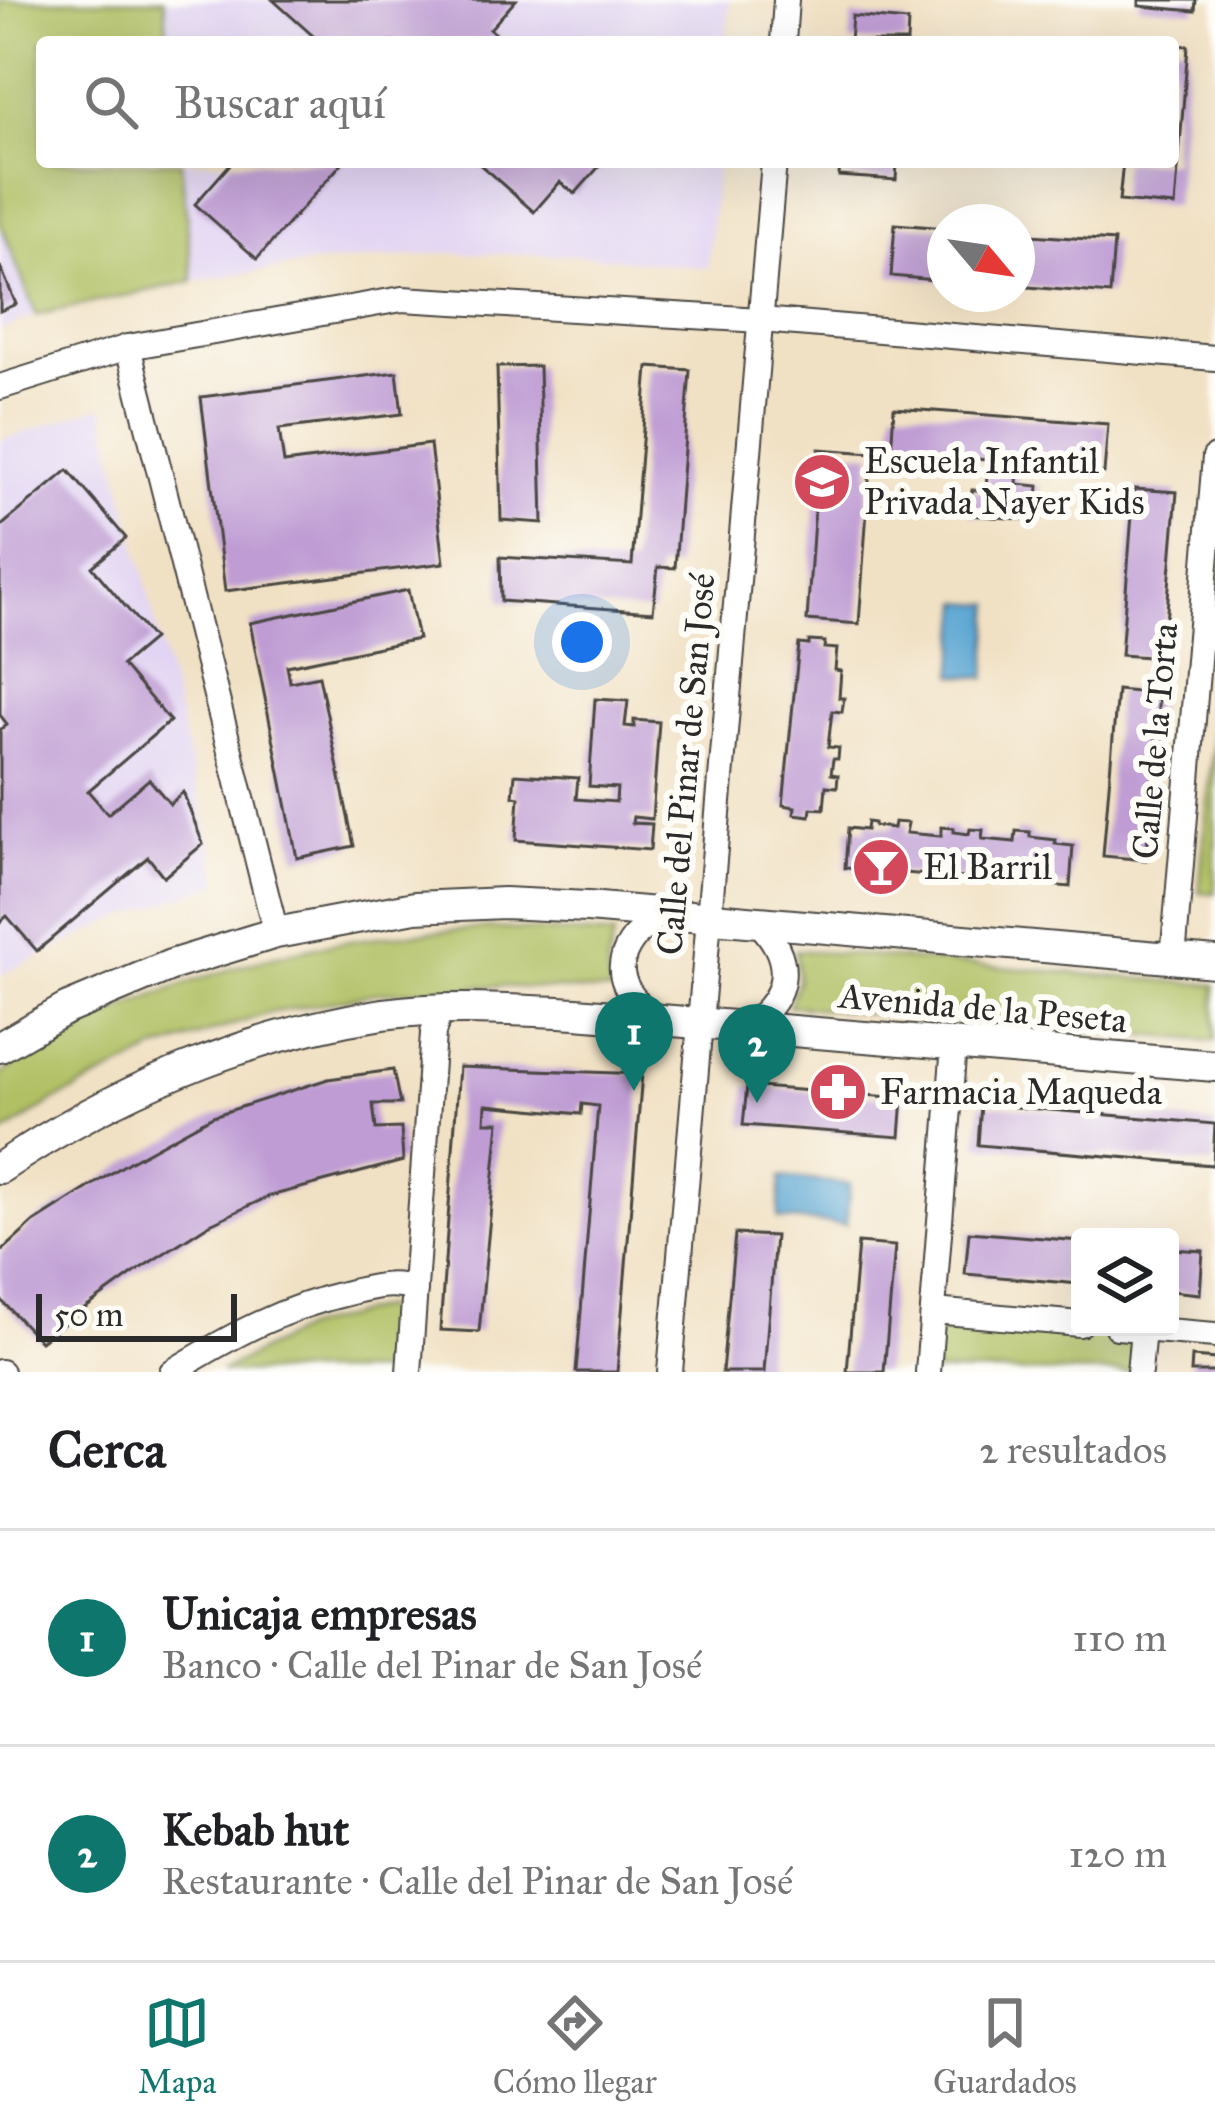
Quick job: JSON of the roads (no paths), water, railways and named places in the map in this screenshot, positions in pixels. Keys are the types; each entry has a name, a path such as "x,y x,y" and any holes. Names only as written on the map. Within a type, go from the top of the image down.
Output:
{"street":[{"path":"783,36 786,0"},
{"name":"Calle del Pinar de San José","path":"670,1372 774,168"},
{"path":"0,387 128,347 402,298 761,320 1215,358"},
{"path":"128,347 275,933"},
{"name":"Calle de la Torta","path":"1173,958 1215,458"},
{"name":"Avenida de la Peseta","path":"0,1047 66,1009 150,974 275,933 415,907 504,903 589,907 1215,962"},
{"path":"656,1020 623,983 620,964 630,940 658,915"},
{"path":"744,1028 773,1005 784,970 774,939 759,923"},
{"name":"Avenida de la Peseta","path":"0,1168 43,1139 161,1077 279,1037 382,1015 440,1010 482,1008 656,1020 1215,1066"},
{"path":"409,1372 433,1033 440,1010"},
{"path":"928,1372 954,1045"},
{"path":"172,1372 271,1316 389,1285 415,1290"},
{"path":"934,1311 1071,1323"},
{"path":"1179,1332 1215,1335"},
{"path":"1139,1372 1142,1336"}],"water":[{"path":"961,602 992,604 986,678 954,675"},
{"path":"781,1177 850,1184 846,1225 778,1219"}],"place":[{"name":"Escuela Infantil Privada Nayer Kids","path":"822,482"},
{"name":"El Barril","path":"881,867"},
{"name":"Unicaja empresas","path":"634,1091"},
{"name":"Farmacia Maqueda","path":"838,1092"},
{"name":"Kebab hut","path":"757,1103"}]}
